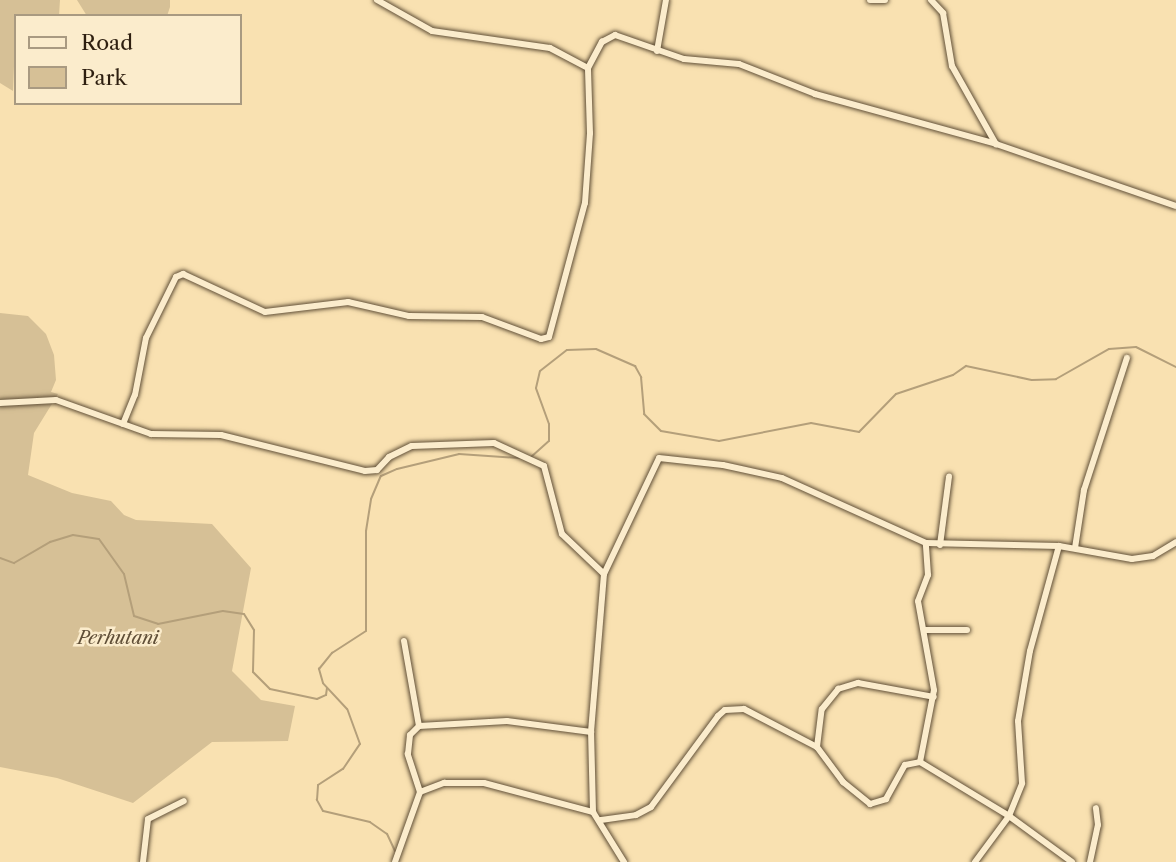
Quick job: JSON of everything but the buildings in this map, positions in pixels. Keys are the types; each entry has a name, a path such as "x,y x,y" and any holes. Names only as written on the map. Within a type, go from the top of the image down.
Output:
{"street":[{"path":"377,0 432,32 550,48 588,68"},
{"path":"657,51 666,0"},
{"path":"870,0 885,0"},
{"path":"931,0 943,13 952,66 996,144"},
{"path":"122,424 135,395 146,338 176,277 183,274 265,312 348,302 409,316 482,317 541,339 549,337 584,203 590,133 588,68 602,42 610,37 622,37 657,51 746,66 815,94 996,144 1176,206"},
{"path":"1075,548 1084,490 1127,358"},
{"path":"0,403 56,400 122,424 166,436 221,435 365,471 377,470 389,457 412,446 460,441 494,443 534,460 551,477 562,534 604,574"},
{"path":"593,812 591,732 604,574 652,466 664,457 782,478 926,543 1059,546 1140,559 1176,542"},
{"path":"940,545 949,477"},
{"path":"920,762 934,697 918,601 928,575 926,543"},
{"path":"975,862 1009,816 1023,774 1018,722 1030,651 1059,546"},
{"path":"924,629 967,630"},
{"path":"404,641 419,726"},
{"path":"817,747 822,709 838,689 858,683 934,697"},
{"path":"601,820 636,815 657,802 725,710 751,711 817,747 843,782 870,804 886,799 905,765 920,762 1009,816 1072,862"},
{"path":"397,858 419,792 408,754 410,735 419,726 507,722 591,732"},
{"path":"419,792 444,783 468,782 593,812 601,820 625,862"},
{"path":"143,862 148,818 184,802"},
{"path":"1090,862 1098,825 1096,808"}],"green space":[{"path":"0,0 60,0 59,14 14,14 13,91 0,83"},
{"path":"77,0 170,0 168,14 86,14"},
{"name":"Perhutani","path":"0,313 28,316 46,334 54,355 56,380 51,392 58,394 34,433 28,475 72,493 111,501 124,515 136,520 212,524 251,568 232,671 261,700 295,706 288,741 212,742 133,803 57,778 0,767"}],"waterway":[{"path":"531,457 549,441 549,424 536,388 540,371 567,350 596,349 635,366 641,377 644,414 661,431 719,441 811,423 859,432 896,394 953,375 966,366 1032,380 1056,379 1109,349 1136,347 1176,367"},
{"path":"395,851 387,834 370,822 323,811 317,800 318,785 343,769 360,744 347,709 323,683 319,669 332,653 366,631 366,531 371,499 381,476 397,469 459,454 519,458"},
{"path":"0,558 14,563 50,542 73,535 99,539 124,574 134,616 158,624 223,611 244,614 254,630 253,672 270,689 317,699 326,695 327,688"}]}
